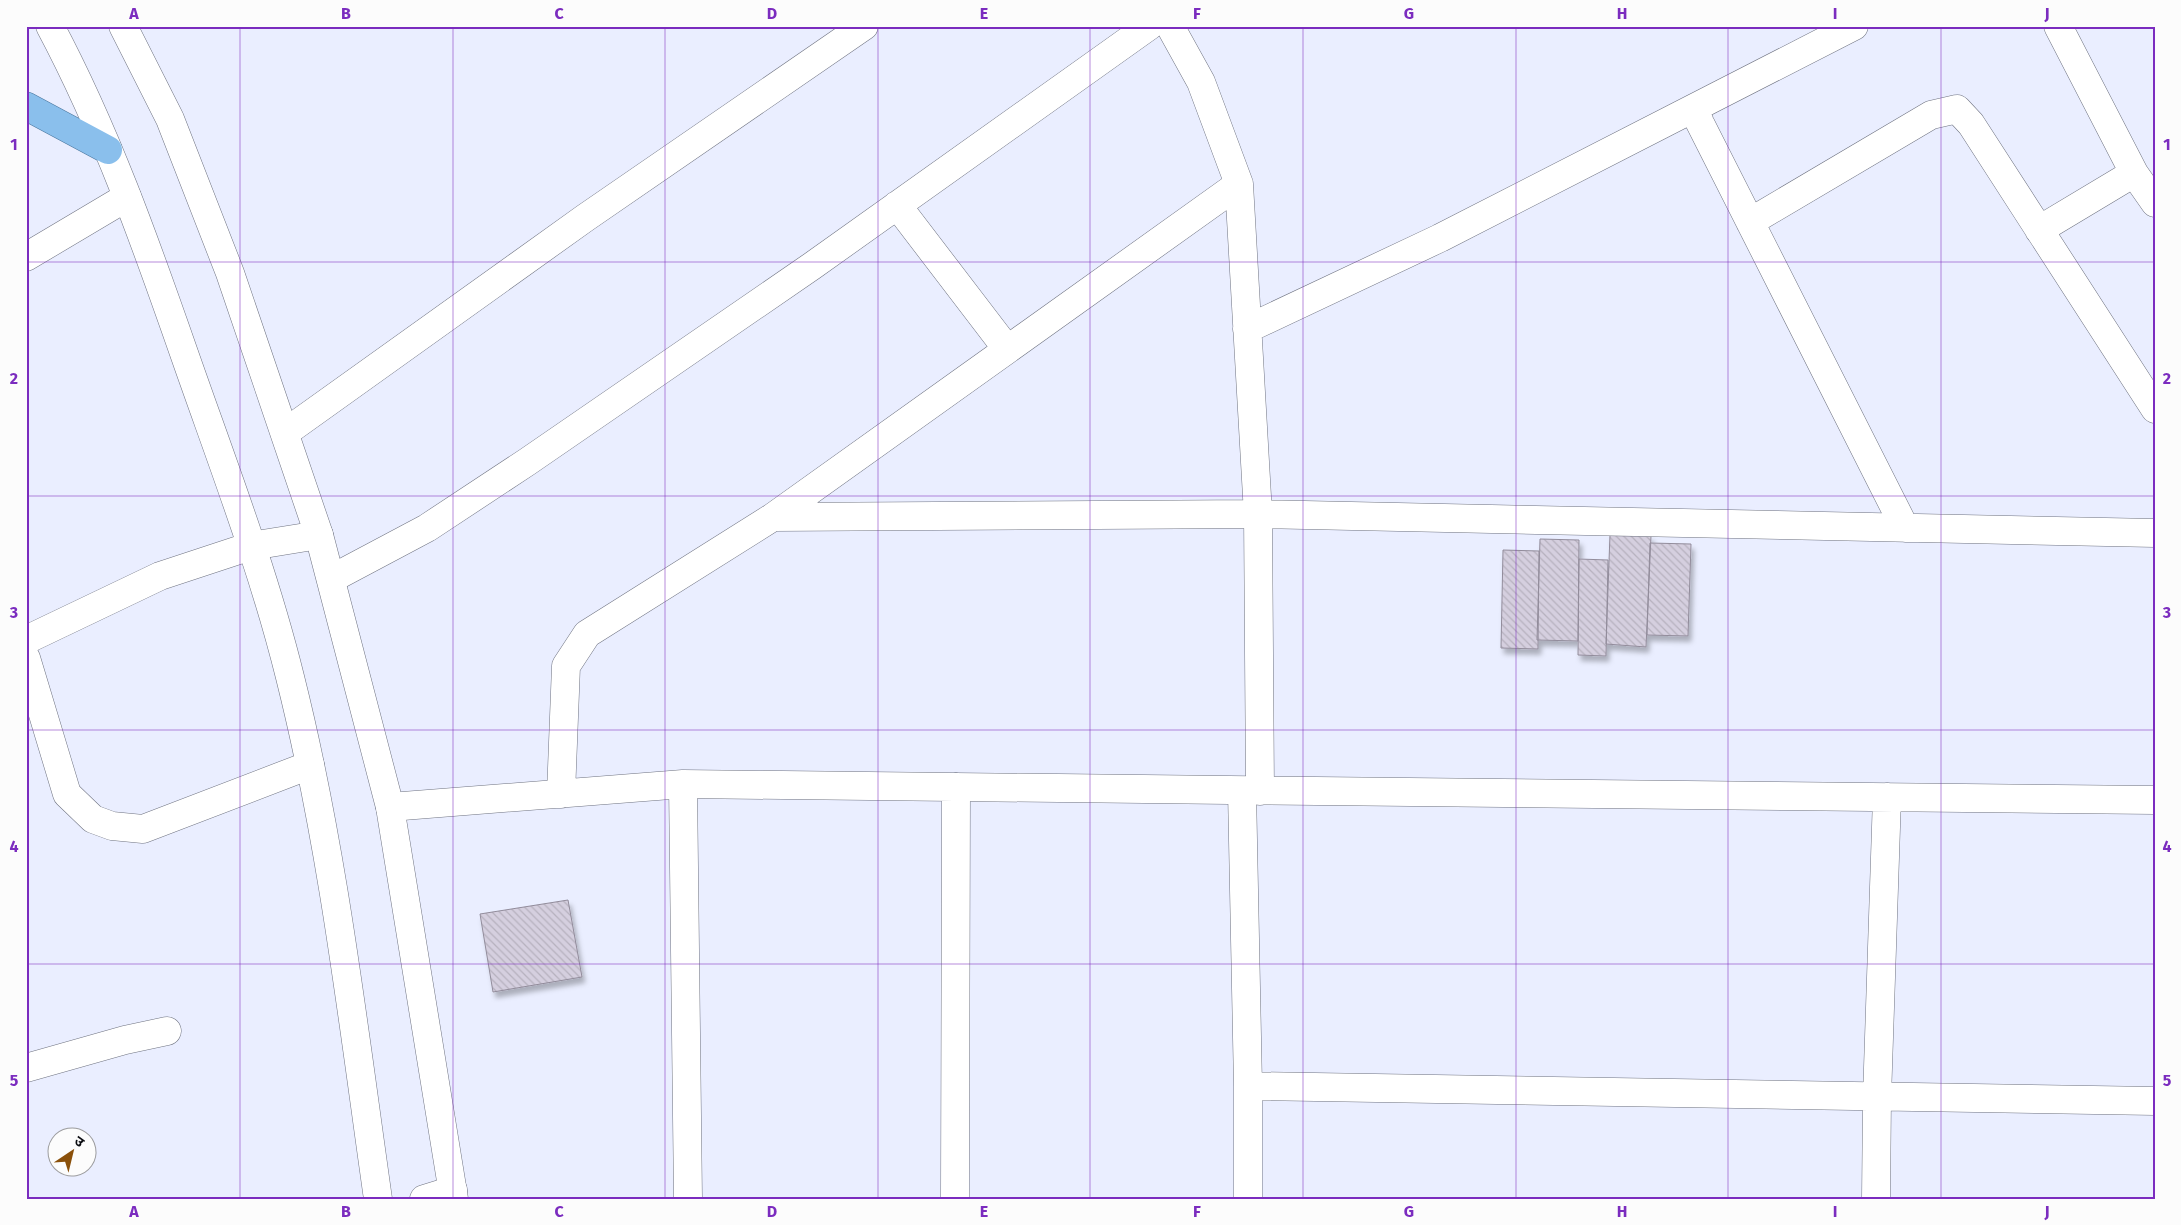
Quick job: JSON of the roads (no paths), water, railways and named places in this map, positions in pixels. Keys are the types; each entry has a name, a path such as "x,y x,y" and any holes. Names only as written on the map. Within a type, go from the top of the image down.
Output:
{"highway":[{"path":"26,106 108,150"}],"street":[{"path":"50,26 71,65 124,185 251,546 290,676 310,765 337,910 378,1199"},
{"path":"123,26 170,119 230,273 286,432 319,535 390,807 454,1194 424,1199"},
{"path":"286,432 585,218 864,26"},
{"path":"331,579 427,528 527,462 897,205 1149,26"},
{"path":"1170,26 1201,82 1238,184 1258,514 1251,791 1248,1199"},
{"path":"1247,329 1440,238 1854,26"},
{"path":"2058,26 2134,173 2155,203"},
{"path":"1694,108 1905,528"},
{"path":"1750,222 1931,115 1957,109 1971,124 2155,409"},
{"path":"2039,230 2134,173"},
{"path":"562,794 566,666 586,634 773,518 1238,184"},
{"path":"26,258 127,197"},
{"path":"897,205 1007,349"},
{"path":"773,518 1258,514 2155,533"},
{"path":"26,640 160,576 251,546 319,535"},
{"path":"26,658 67,794 93,819 112,826 143,829 310,765"},
{"path":"390,807 683,784 2155,800"},
{"path":"683,784 688,1199"},
{"path":"955,1199 956,787"},
{"path":"1876,1199 1877,1098 1886,797"},
{"path":"26,1068 124,1040 167,1031"},
{"path":"1248,1086 1877,1098 2155,1101"}]}
